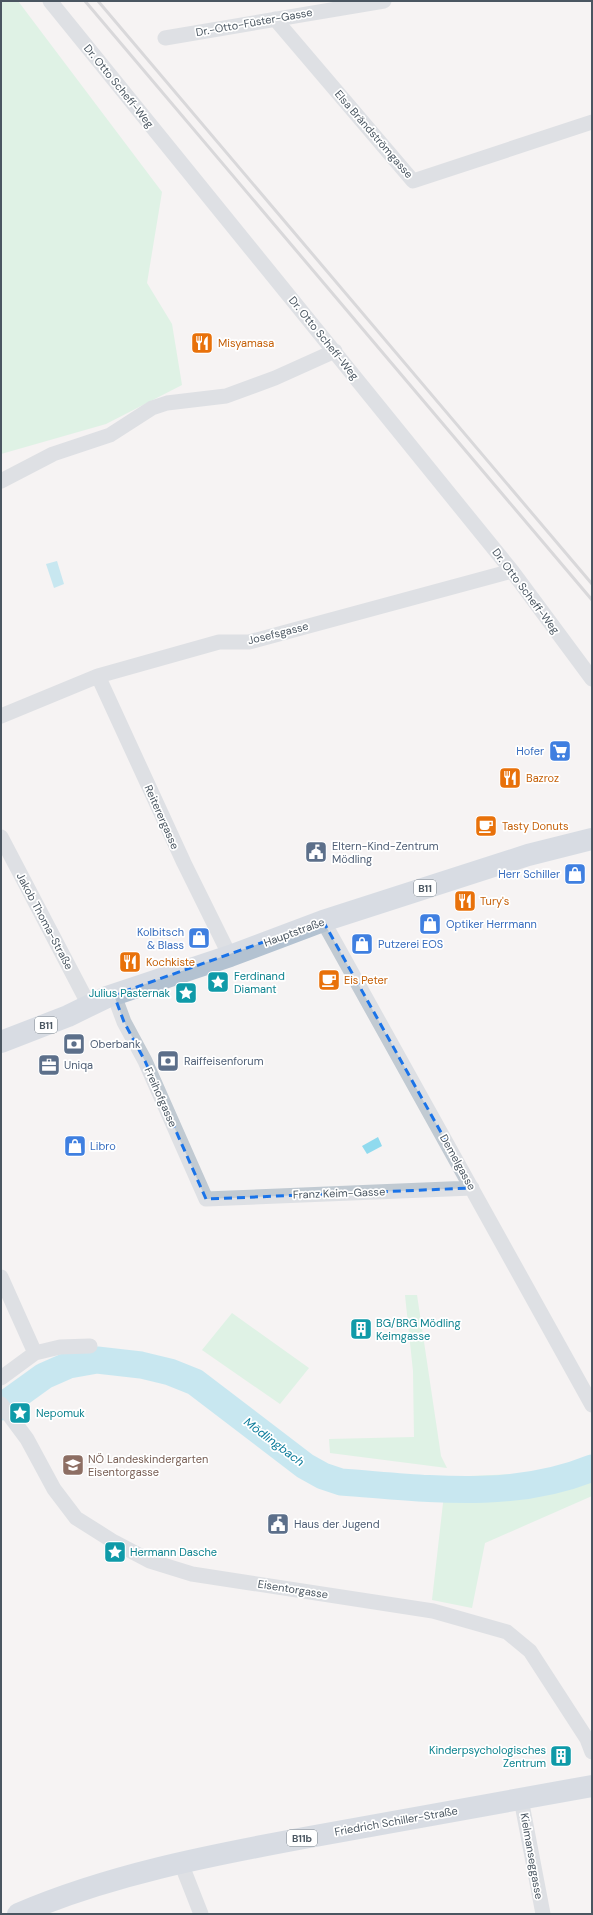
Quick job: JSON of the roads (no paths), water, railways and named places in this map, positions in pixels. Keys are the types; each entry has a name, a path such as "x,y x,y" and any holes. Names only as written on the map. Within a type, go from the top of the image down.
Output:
{"main road":[{"name":"Hauptstraße","path":"1,1042 68,1016 89,1005 114,995 230,956 323,921 528,855 592,839"},
{"name":"Friedrich Schiller-Straße","path":"18,1914 48,1901 89,1887 181,1863 281,1842 592,1786"}],"street":[{"name":"Dr. Otto Scheff-Weg","path":"50,1 335,350 512,571 592,679"},
{"name":"Dr.-Otto-Füster-Gasse","path":"168,37 384,1"},
{"name":"Elsa Brändströmgasse","path":"275,19 413,181 592,122"},
{"path":"1,481 53,454 110,435 152,408 167,403 226,396 275,378 335,350"},
{"name":"Josefsgasse","path":"1,716 98,676 219,642 249,642 512,571"},
{"name":"Reiterergasse","path":"98,676 184,863 230,956"},
{"name":"Jakob Thoma-Straße","path":"1,837 89,1005"},
{"name":"Demelgasse","path":"323,921 592,1405"},
{"name":"Freihofgasse","path":"114,995 124,1022 145,1060 206,1199"},
{"name":"Franz Keim-Gasse","path":"206,1199 472,1188"},
{"path":"1,1277 35,1353"},
{"path":"1,1378 35,1353 60,1347 90,1346"},
{"name":"Eisentorgasse","path":"5,1410 27,1439 54,1489 76,1518 114,1542 150,1561 192,1574 433,1611 507,1632 530,1651 587,1739 592,1752"},
{"name":"Kielmanseggasse","path":"521,1799 543,1914"},
{"path":"181,1863 201,1914"}],"water":[{"path":"57,561 64,584 54,588 46,564"},
{"path":"378,1137 382,1146 367,1154 362,1146"}],"waterway":[{"name":"Mödlingbach","path":"1,1407 44,1376 69,1365 97,1360 141,1365 170,1372 195,1382 305,1466 323,1476 341,1482 436,1489 499,1489 530,1485 561,1478 592,1468"}],"railway":[{"path":"85,1 592,600"},
{"path":"98,1 592,584"}],"place":[{"name":"Misyamasa","path":"202,343"},
{"name":"Hofer","path":"560,751"},
{"name":"Bazroz","path":"510,778"},
{"name":"Tasty Donuts","path":"486,826"},
{"name":"Eltern-Kind-Zentrum Mödling","path":"316,852"},
{"name":"Herr Schiller","path":"575,874"},
{"name":"Tury's","path":"465,901"},
{"name":"Optiker Herrmann","path":"430,924"},
{"name":"Kolbitsch & Blass","path":"199,938"},
{"name":"Putzerei EOS","path":"362,944"},
{"name":"Kochkiste","path":"130,962"},
{"name":"Eis Peter","path":"329,980"},
{"name":"Ferdinand Diamant","path":"218,982"},
{"name":"Julius Pasternak","path":"186,993"},
{"name":"Oberbank","path":"74,1044"},
{"name":"Raiffeisenforum","path":"168,1061"},
{"name":"Uniqa","path":"49,1065"},
{"name":"Libro","path":"75,1146"},
{"name":"BG/BRG Mödling Keimgasse","path":"361,1329"},
{"name":"Nepomuk","path":"20,1413"},
{"name":"NÖ Landeskindergarten Eisentorgasse","path":"73,1465"},
{"name":"Haus der Jugend","path":"278,1524"},
{"name":"Hermann Dasche","path":"115,1552"},
{"name":"Kinderpsychologisches Zentrum","path":"561,1756"}]}
